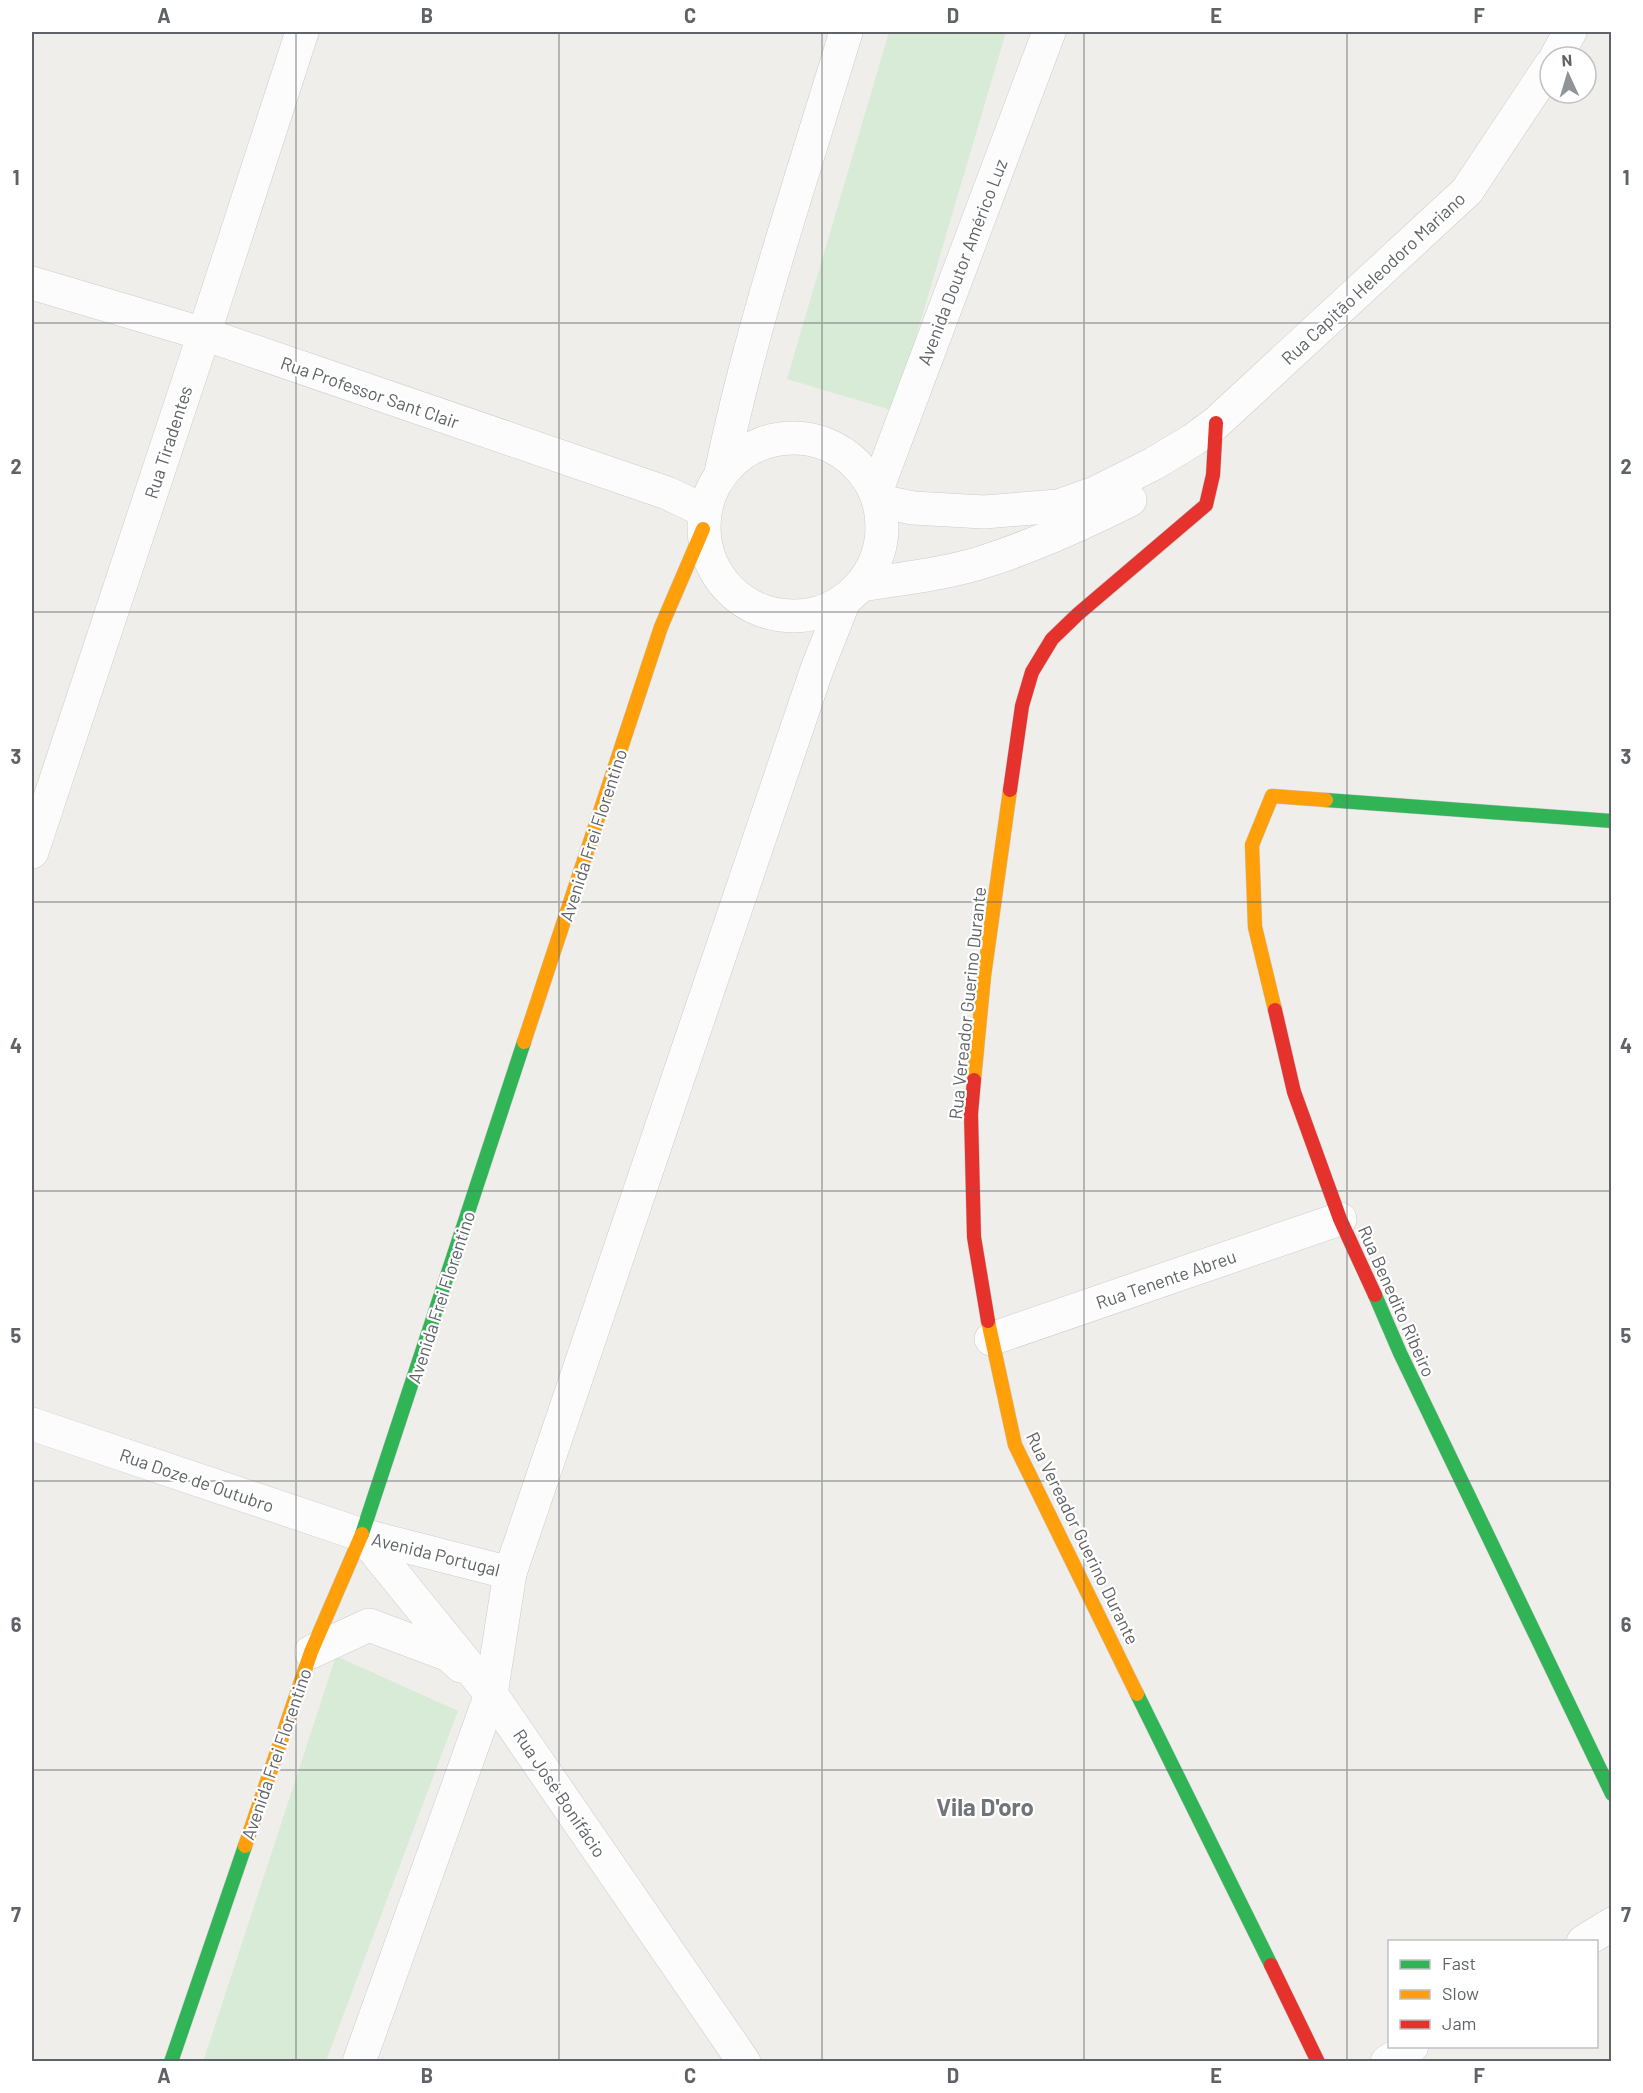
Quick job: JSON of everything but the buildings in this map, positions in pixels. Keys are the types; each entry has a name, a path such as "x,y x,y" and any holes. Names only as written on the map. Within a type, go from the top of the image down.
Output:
{"street":[{"name":"Rua Tiradentes","path":"32,852 302,32"},
{"path":"722,473 733,416 753,341 846,32"},
{"name":"Avenida Doutor Américo Luz","path":"878,497 1049,32"},
{"name":"Rua Capitão Heleodoro Mariano","path":"853,593 987,561 1054,537 1132,498 1172,469 1205,431 1467,191 1538,84"},
{"name":"Rua Professor Sant Clair","path":"32,283 204,334 668,493 704,520"},
{"name":"Rua Capitão Heleodoro Mariano","path":"878,497 913,508 984,512 1058,506 1095,494 1153,464 1205,431"},
{"name":"Rua Vereador Guerino Durante","path":"1205,431 1215,472 1206,505 1077,614 1052,639 1032,672 1022,706 984,976 971,1114 975,1237 991,1339 1015,1445 1318,2061"},
{"path":"359,2061 491,1694 510,1573 817,669 853,593 874,566 881,545 883,523 878,497 864,471 847,456 826,444 804,438 781,439 758,445 737,456 711,490 704,520 706,551 713,570 726,588 742,601 762,611 782,616 804,616 825,611 853,593"},
{"name":"Avenida Frei Florentino","path":"171,2061 311,1652 362,1535 661,627 704,520"},
{"name":"Rua Benedito Ribeiro","path":"1611,821 1272,796 1252,845 1255,927 1294,1092 1340,1219 1362,1263 1409,1373 1611,1794"},
{"name":"Rua Tenente Abreu","path":"991,1339 1340,1219"},
{"name":"Rua Doze de Outubro","path":"32,1424 362,1535"},
{"name":"Avenida Portugal","path":"362,1535 510,1573"},
{"name":"Rua José Bonifácio","path":"362,1535 491,1694 744,2061"},
{"path":"311,1652 369,1625 449,1655 491,1694"},
{"path":"1585,1940 1611,1924"},
{"path":"1387,2061 1409,2048"}],"green space":[{"path":"889,32 1006,32 894,411 787,379"},
{"path":"336,1656 458,1711 326,2061 203,2062"}],"traffic: fast":[{"path":"1326,800 1612,821"},
{"path":"362,1534 524,1042"},
{"path":"1375,1295 1400,1353 1612,1794"},
{"path":"1137,1694 1271,1965"},
{"path":"171,2062 245,1846"}],"traffic: slow":[{"path":"524,1042 661,627 703,529"},
{"path":"974,1080 984,976 1010,790"},
{"path":"1275,1010 1255,927 1252,845 1272,796 1326,800"},
{"path":"988,1321 1015,1445 1137,1694"},
{"path":"245,1846 311,1652 362,1534"}],"traffic: jam":[{"path":"1010,790 1022,706 1032,672 1052,639 1078,614 1206,505 1213,475 1216,423"},
{"path":"1275,1010 1294,1092 1340,1219 1375,1295"},
{"path":"974,1080 971,1114 974,1237 988,1321"},
{"path":"1271,1965 1318,2062"}],"district":[{"name":"Vila D'oro","path":"985,1806"}]}
